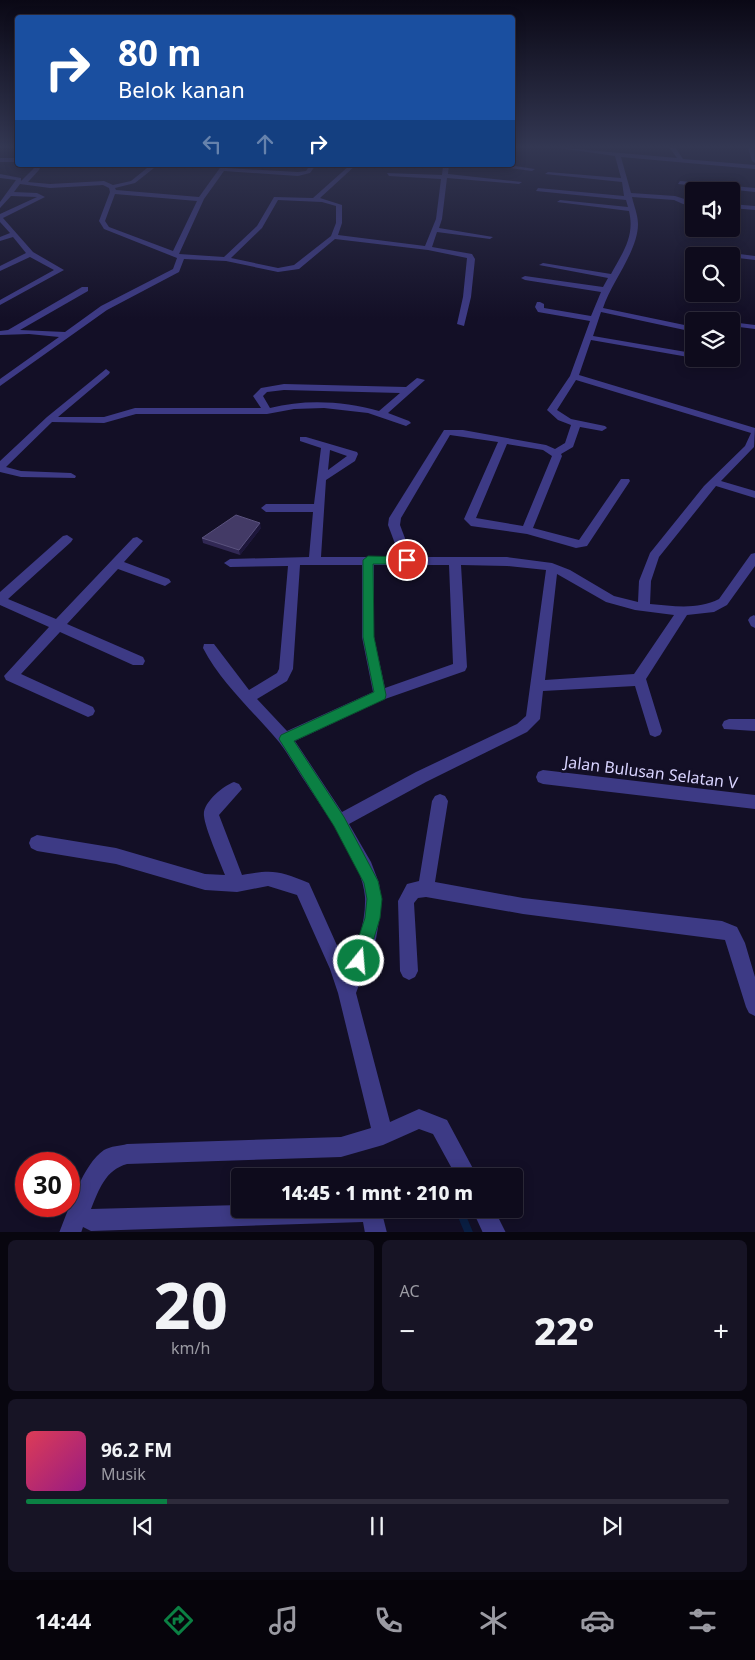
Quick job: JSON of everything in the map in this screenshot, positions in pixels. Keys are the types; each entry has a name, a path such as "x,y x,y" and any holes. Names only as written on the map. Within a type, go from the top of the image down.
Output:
{"street":[{"path":"0,303 60,270 30,254 0,217 26,204"},
{"path":"108,204 102,220 106,228 178,256 226,259 287,270 302,265 334,237 338,223 338,204"},
{"path":"0,383 104,308 176,270 178,256 199,204"},
{"path":"226,259 260,227 272,204"},
{"path":"428,248 436,230 440,204"},
{"path":"586,204 632,209"},
{"path":"602,428 576,423 555,414 552,410 574,376 605,290 633,240 635,222 631,204"},
{"path":"740,207 755,208"},
{"path":"436,230 490,237"},
{"path":"0,239 14,234"},
{"path":"334,237 461,253 471,258 467,297 461,324"},
{"path":"0,269 30,254"},
{"path":"740,256 755,258"},
{"path":"543,265 612,276"},
{"path":"525,278 605,290"},
{"path":"5,333 85,289"},
{"path":"540,304 541,310 593,319"},
{"path":"597,309 685,328"},
{"path":"740,325 755,327"},
{"path":"5,333 65,337"},
{"path":"587,337 685,355"},
{"path":"0,468 50,419 106,372"},
{"path":"574,376 755,431"},
{"path":"381,414 420,380"},
{"path":"267,411 258,396 264,390 319,386 407,390"},
{"path":"50,419 101,421 124,417 135,411 267,411 278,408 354,407 406,422"},
{"path":"555,453 569,445 576,423"},
{"path":"407,560 394,525 395,518 447,432 546,448 555,453"},
{"path":"644,607 645,581 654,556 714,482 744,452 755,435"},
{"path":"303,439 351,453 354,456 321,479"},
{"path":"504,440 470,519 476,523 527,530 576,544 583,543 625,481"},
{"path":"315,561 321,479 326,446"},
{"path":"527,530 556,456 555,453"},
{"path":"0,468 22,474 71,476"},
{"path":"714,482 755,495"},
{"path":"266,508 319,508"},
{"path":"67,539 0,600 138,662"},
{"path":"88,711 5,674 58,626 137,541"},
{"path":"230,563 407,560 552,567 572,575 608,598 644,607 707,610 718,608 755,557"},
{"path":"368,560 368,637 380,695"},
{"path":"246,698 282,678 286,669 294,561"},
{"path":"285,739 380,695 460,667 455,561"},
{"path":"116,564 165,582"},
{"path":"339,822 421,777 522,728 533,719 552,567"},
{"path":"537,686 639,678 684,610"},
{"path":"209,648 246,698 285,739 339,822 371,881 374,899 373,918 355,976 347,993"},
{"path":"639,678 655,731"},
{"path":"729,725 755,725"},
{"name":"Jalan Bulusan Selatan V","path":"543,777 755,802"},
{"path":"234,789 213,808 211,815 237,884"},
{"path":"426,889 440,801"},
{"path":"37,843 116,856 205,882 237,884 268,878 303,889 338,967 347,993 383,1135"},
{"path":"408,971 406,901 413,890 426,889 523,906 722,930 731,933 736,942 755,1007"},
{"path":"70,1232 95,1175 111,1158 127,1154 342,1147 383,1135 419,1119 440,1128 462,1168"},
{"path":"92,1220 371,1211 376,1232"},
{"path":"488,1218 495,1232"}],"building":[{"path":"236,515 260,523 239,550 202,538"}],"waterway":[{"path":"463,1218 469,1232"}],"route":[{"path":"359,961 373,918 374,899 371,881 339,822 285,739 380,695 368,637 368,560 407,560"}]}
